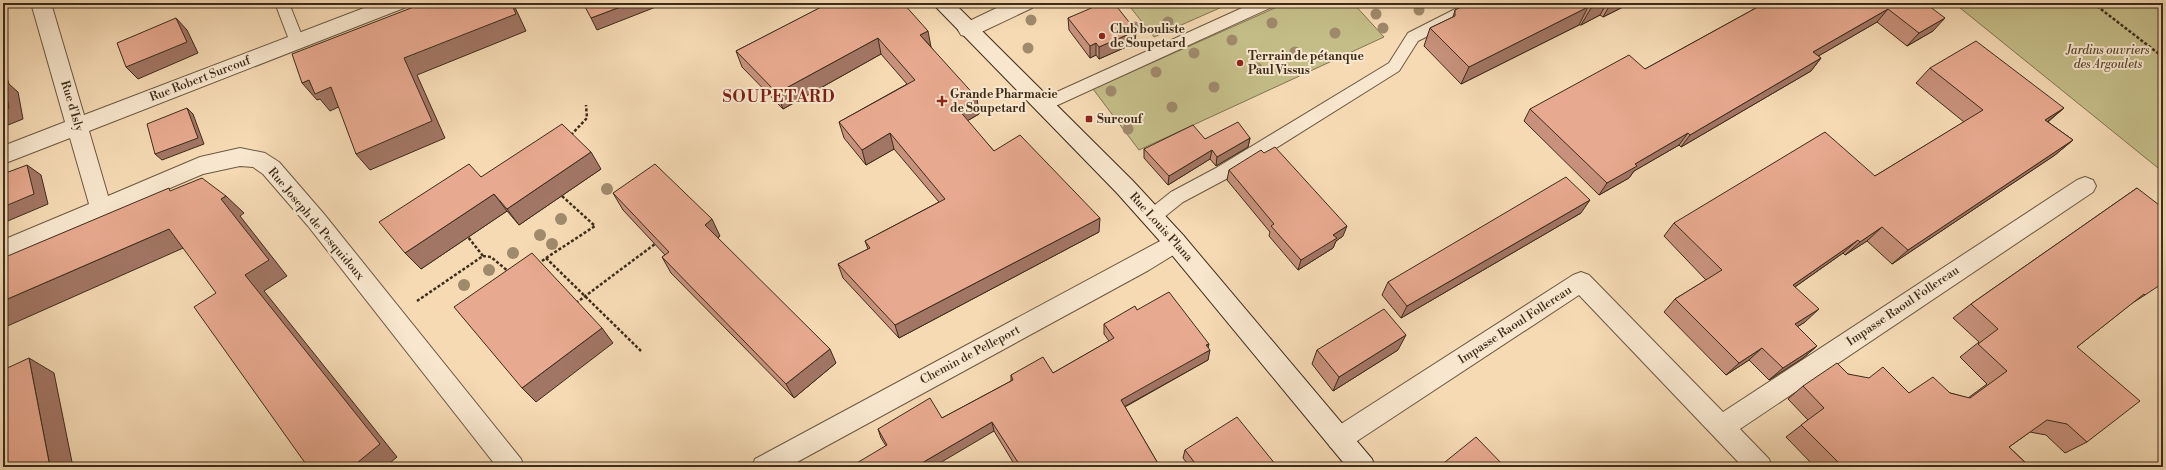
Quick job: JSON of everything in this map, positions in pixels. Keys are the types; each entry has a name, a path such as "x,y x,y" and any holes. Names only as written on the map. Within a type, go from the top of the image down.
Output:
{"street":[{"name":"Rue d'Isly","path":"41,3 101,209"},
{"name":"Rue Robert Surcouf","path":"3,155 397,3"},
{"name":"Rue Louis Plana","path":"942,3 1125,187 1175,242 1363,467"},
{"path":"968,30 1025,3"},
{"name":"Rue Joseph de Pesquidoux","path":"3,250 200,166 240,157 258,159 271,168 316,220 512,467"},
{"name":"Impasse Raoul Follereau","path":"1722,427 2085,186"},
{"name":"Chemin de Pelleport","path":"764,467 1141,263 1175,242"},
{"name":"Impasse Raoul Follereau","path":"1340,439 1581,282 1760,467"}],"lane":[{"path":"282,3 296,41"},
{"path":"1043,104 1267,3"},
{"path":"1152,217 1177,197 1222,174 1394,67 1413,37 1480,3"}],"path":[{"path":"2093,3 2163,57"},
{"path":"570,136 587,118 586,104"},
{"path":"534,267 595,226 562,196"},
{"path":"468,237 484,256 491,257 512,275"},
{"path":"576,303 655,244"},
{"path":"393,317 484,256"},
{"path":"546,258 641,352"}],"green space":[{"path":"1127,3 1231,3 1154,37"},
{"name":"Terrain de pétanque Paul Vissus","path":"1286,3 1353,3 1384,37 1139,150 1093,89"},
{"name":"Jardins ouvriers des Argoulets","path":"1954,3 2163,3 2163,172"}],"building":[{"path":"424,3 511,3 516,14 404,58 432,121 356,154 331,87 315,94 309,80 302,83 292,54"},
{"path":"583,3 631,3 591,18"},
{"path":"824,3 903,3 928,31 920,35 977,98 958,109 994,151 1020,135 1100,218 895,325 838,264 870,248 865,241 945,199 890,133 862,150 839,122 915,80 878,38 777,93 736,51 825,5"},
{"path":"1103,3 1108,6 1114,3 1136,31 1099,47 1096,43 1090,46 1068,18"},
{"path":"1469,3 1599,3 1591,8 1588,7 1469,67 1430,28 1455,16 1455,10"},
{"path":"1765,3 1925,3 1945,18 1919,33 1888,9 1813,52 1821,58 1690,135 1688,133 1635,164 1637,166 1607,183 1530,109 1629,55 1645,69"},
{"path":"176,18 187,42 126,67 117,43"},
{"path":"1976,41 2064,108 2045,120 2073,140 1908,250 1882,227 1860,242 1858,240 1793,285 1819,309 1795,324 1817,346 1783,368 1762,348 1739,363 1675,299 1722,270 1674,223 1825,132 1875,176 1983,110 1930,68"},
{"path":"4,80 9,108 3,110 3,81"},
{"path":"187,108 198,138 155,154 147,124"},
{"path":"1238,122 1250,138 1217,157 1212,150 1169,176 1144,149 1193,125 1205,139"},
{"path":"562,124 591,152 507,209 494,194 405,253 379,222 469,164 481,177"},
{"path":"1275,147 1347,226 1333,235 1337,238 1301,260 1271,226 1274,224 1229,170 1261,150 1264,153"},
{"path":"655,164 712,219 705,225 830,349 786,384 662,257 669,252 613,193"},
{"path":"27,165 34,194 3,207 3,174"},
{"path":"1566,177 1590,200 1407,306 1388,282"},
{"path":"202,178 226,196 221,199 269,260 245,275 380,444 352,467 308,467 194,307 216,293 169,229 3,301 3,258 169,188 170,191"},
{"path":"2137,188 2163,208 2163,283 2145,295 2144,294 2077,347 2140,401 2087,442 2067,424 2047,420 2009,447 2030,467 1925,467 1921,463 1915,467 1843,467 1801,425 1824,408 1803,386 1837,363 1848,374 1869,378 1883,367 1909,393 1933,377 1950,393 1970,398 2007,371 1978,344 1998,329 1971,304"},
{"path":"532,253 602,328 522,388 454,307"},
{"path":"1169,292 1209,344 1206,345 1210,350 1121,400 1160,467 1021,467 992,422 915,467 850,467 887,445 878,429 930,398 942,418 1013,380 1011,375 1043,357 1053,373 1114,338 1104,324 1135,306 1137,310"},
{"path":"1384,309 1406,335 1339,377 1317,350"},
{"path":"29,358 50,467 3,467 3,370"},
{"path":"1237,417 1276,465 1273,467 1198,467 1185,450"},
{"path":"1476,437 1505,467 1440,466"}],"place":[{"name":"Club bouliste de Soupetard","path":"1102,36"},
{"name":"Terrain de pétanque Paul Vissus","path":"1240,63"},
{"name":"Grande Pharmacie de Soupetard","path":"942,101"},
{"name":"Surcouf","path":"1089,119"}],"district":[{"name":"SOUPETARD","path":"779,97"}]}
